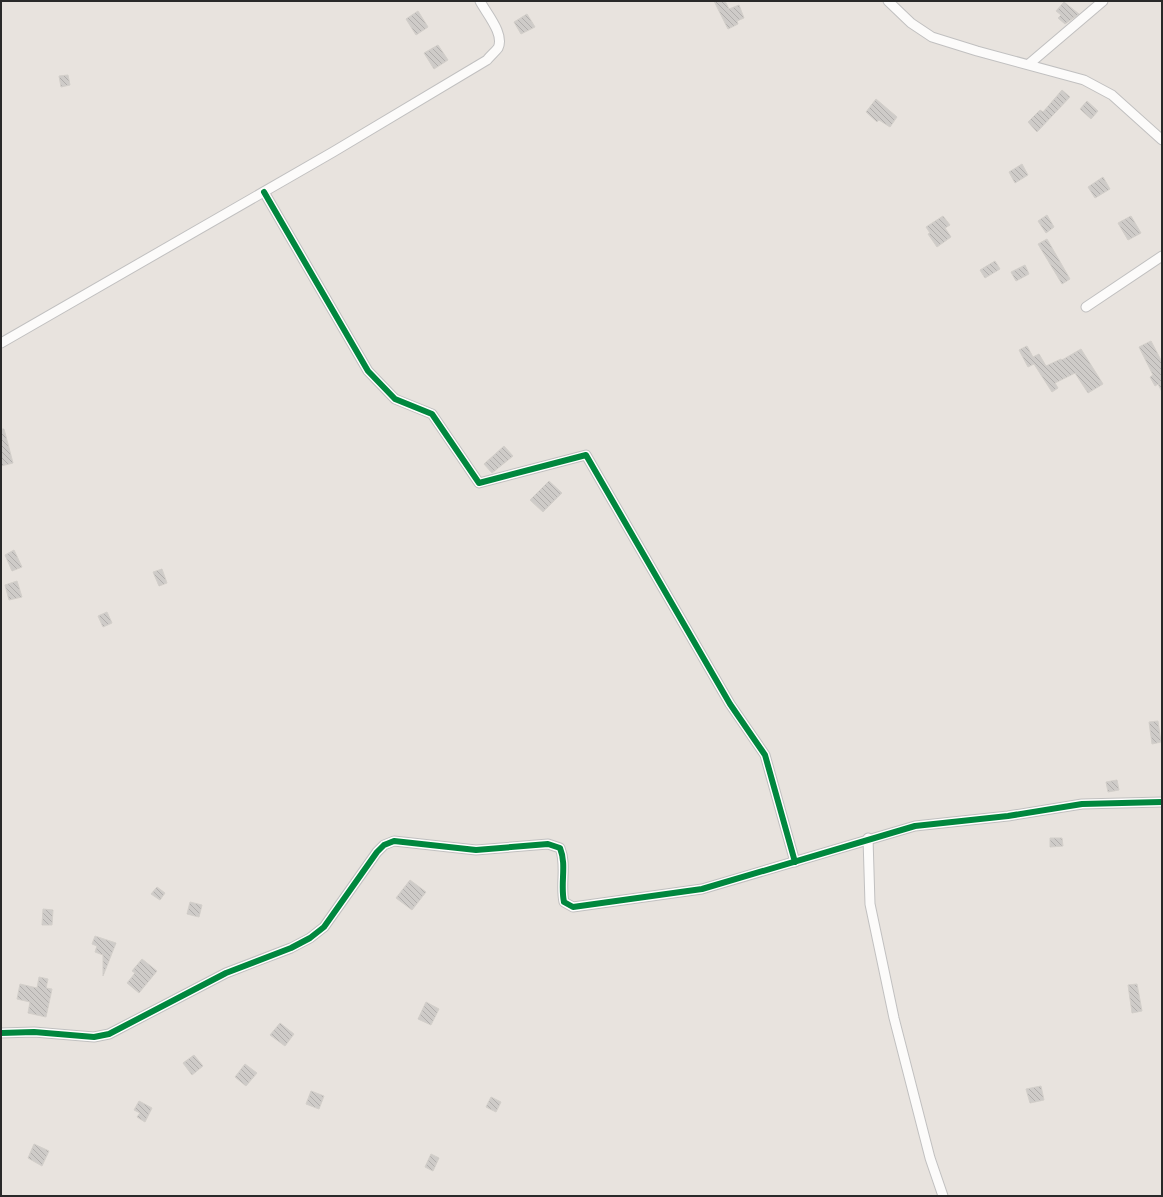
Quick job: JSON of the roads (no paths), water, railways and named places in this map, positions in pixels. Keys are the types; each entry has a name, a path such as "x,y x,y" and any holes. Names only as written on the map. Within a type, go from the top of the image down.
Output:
{"street":[{"path":"1,343 264,192 487,60 498,48 499,40 495,28 480,1"},
{"path":"888,1 911,23 932,37 977,52 1029,64 1084,80 1112,95 1162,140"},
{"path":"1029,64 1103,1"},
{"path":"264,192 368,371 395,398 432,414 479,483 586,455 730,704 765,755 795,862"},
{"path":"1086,307 1162,256"},
{"path":"1,1033 34,1032 94,1037 109,1034 226,973 291,948 310,938 324,926 377,852 384,845 394,841 476,850 548,844 560,848 564,859 562,891 564,902 573,907 702,889 795,862 868,838 915,826 1008,816 1082,804 1162,802"},
{"path":"868,838 870,904 896,1025 930,1158 943,1196"}]}
